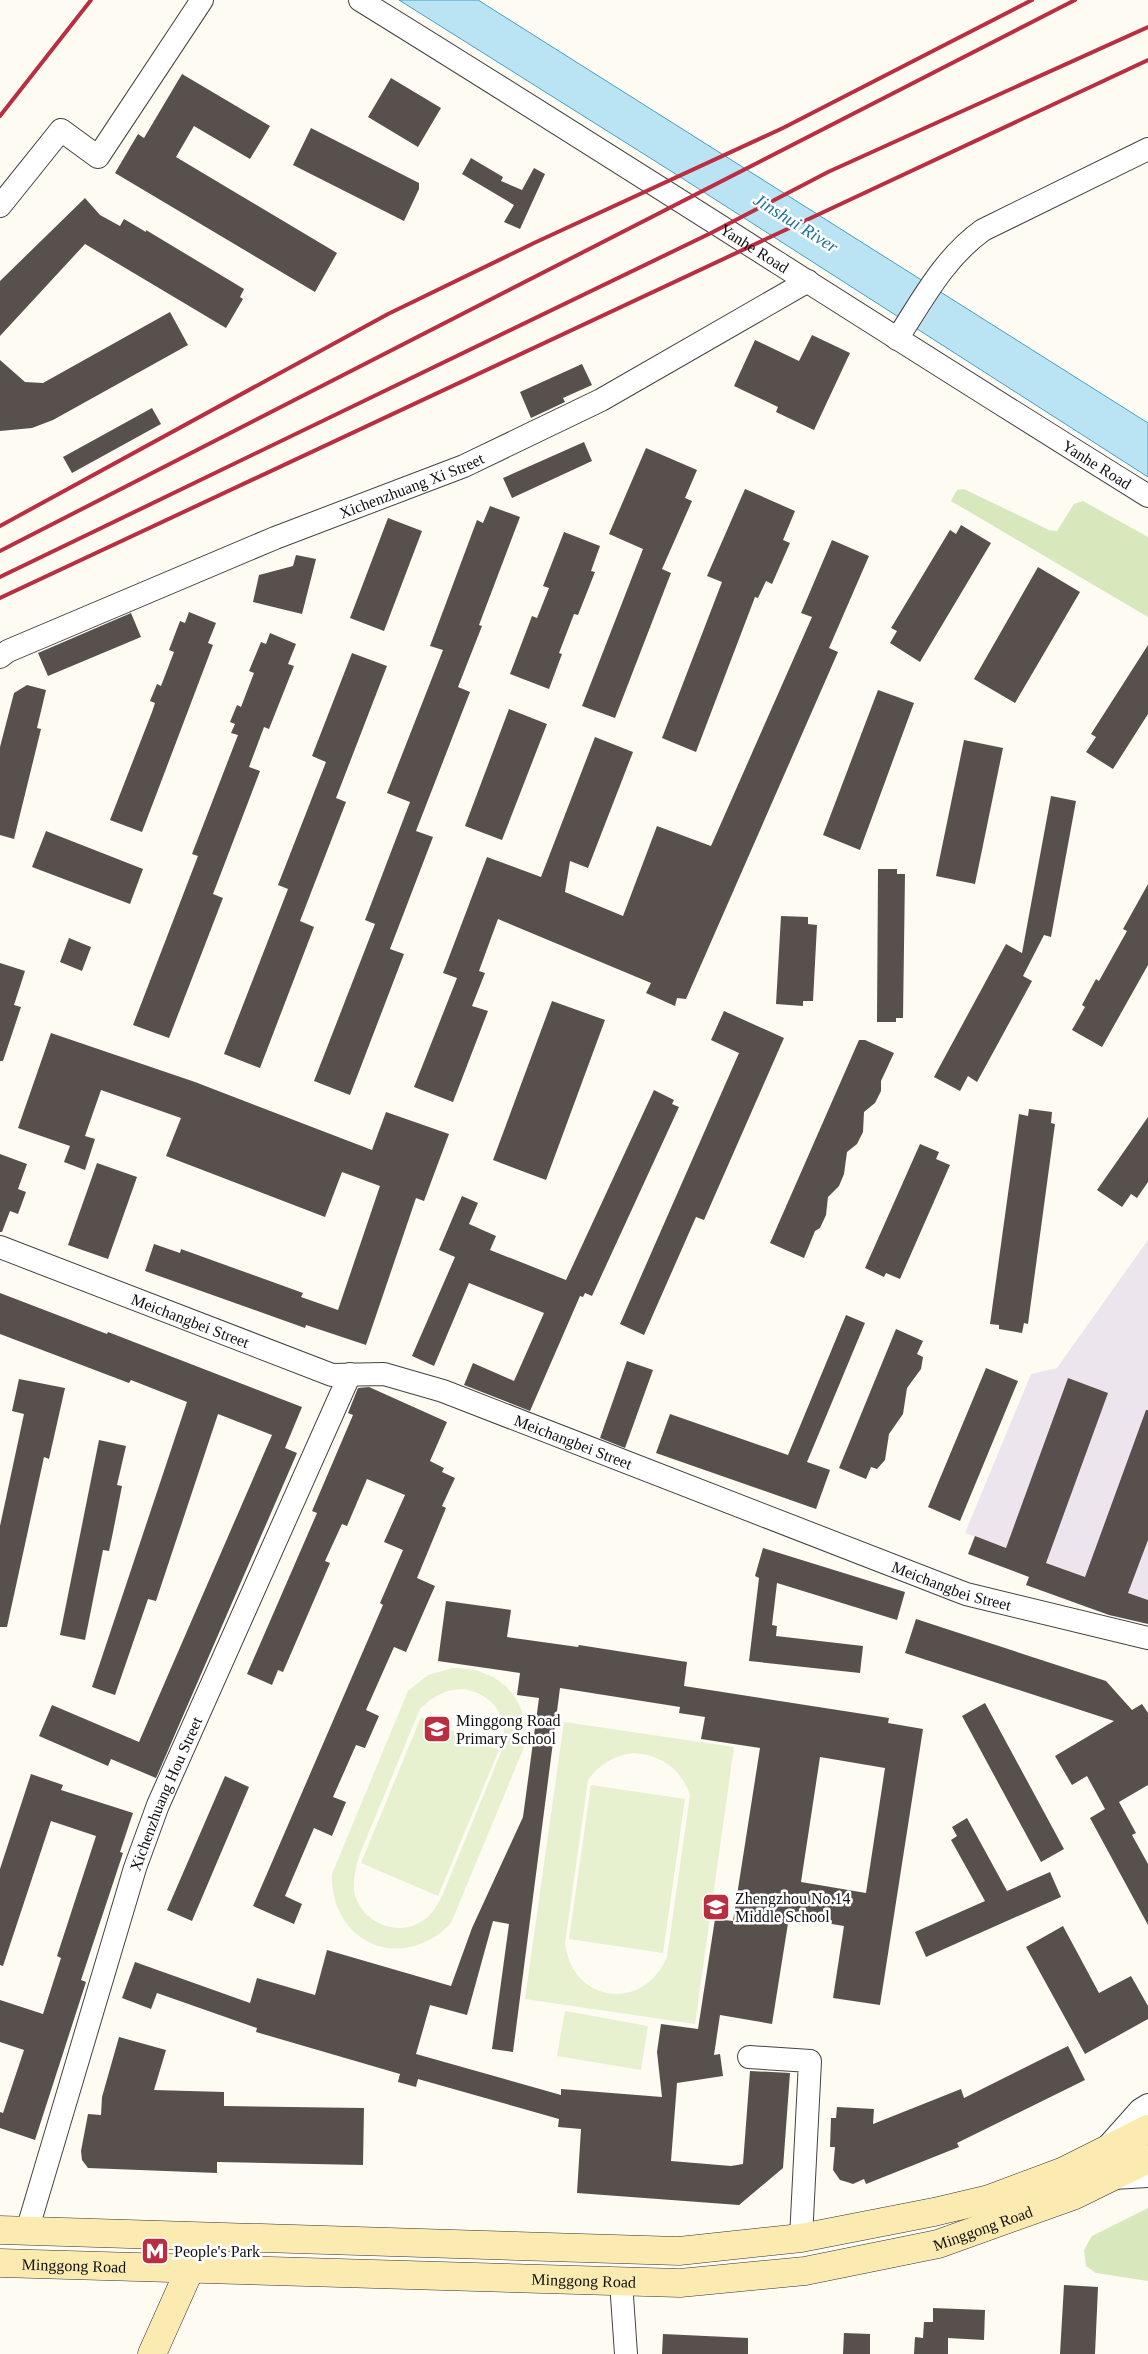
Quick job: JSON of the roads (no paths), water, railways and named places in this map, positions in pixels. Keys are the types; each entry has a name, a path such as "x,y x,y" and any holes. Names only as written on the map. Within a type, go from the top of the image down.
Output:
{"main road":[{"name":"Minggong Road","path":"0,2263 680,2283 805,2271 938,2244 1036,2210 1106,2166 1148,2129"},
{"name":"Minggong Road","path":"13,2231 679,2251 801,2238 934,2212 989,2199 1027,2186 1106,2166 1148,2159"},
{"path":"152,2354 190,2269"}],"street":[{"path":"0,206 61,130 98,157 202,0"},
{"name":"Yanhe Road","path":"360,0 564,126 808,281 900,334 1148,496"},
{"path":"900,334 944,266 967,242 983,230 1148,148"},
{"name":"Xichenzhuang Xi Street","path":"0,657 8,651 275,538 464,466 602,400 808,281"},
{"name":"Meichangbei Street","path":"0,1247 332,1375 384,1374 442,1391 966,1594 1145,1642"},
{"name":"Xichenzhuang Hou Street","path":"13,2231 158,1805 350,1374"},
{"path":"749,2057 810,2061 801,2238"},
{"path":"1148,2105 1140,2110 1106,2166 1148,2176"},
{"path":"622,2282 626,2354"}],"water":[{"name":"Jinshui River","path":"399,0 478,0 1148,423 1148,477 674,173"}],"railway":[{"path":"0,116 91,0"},
{"path":"0,526 388,314 534,243 783,128 1032,0"},
{"path":"0,551 1075,0"},
{"path":"0,577 711,233 828,172 1148,27"},
{"path":"0,598 1148,60"}],"place":[{"name":"Minggong Road Primary School","path":"437,1729"},
{"name":"Zhengzhou No.14 Middle School","path":"716,1907"},
{"name":"People's Park","path":"155,2251"}]}
